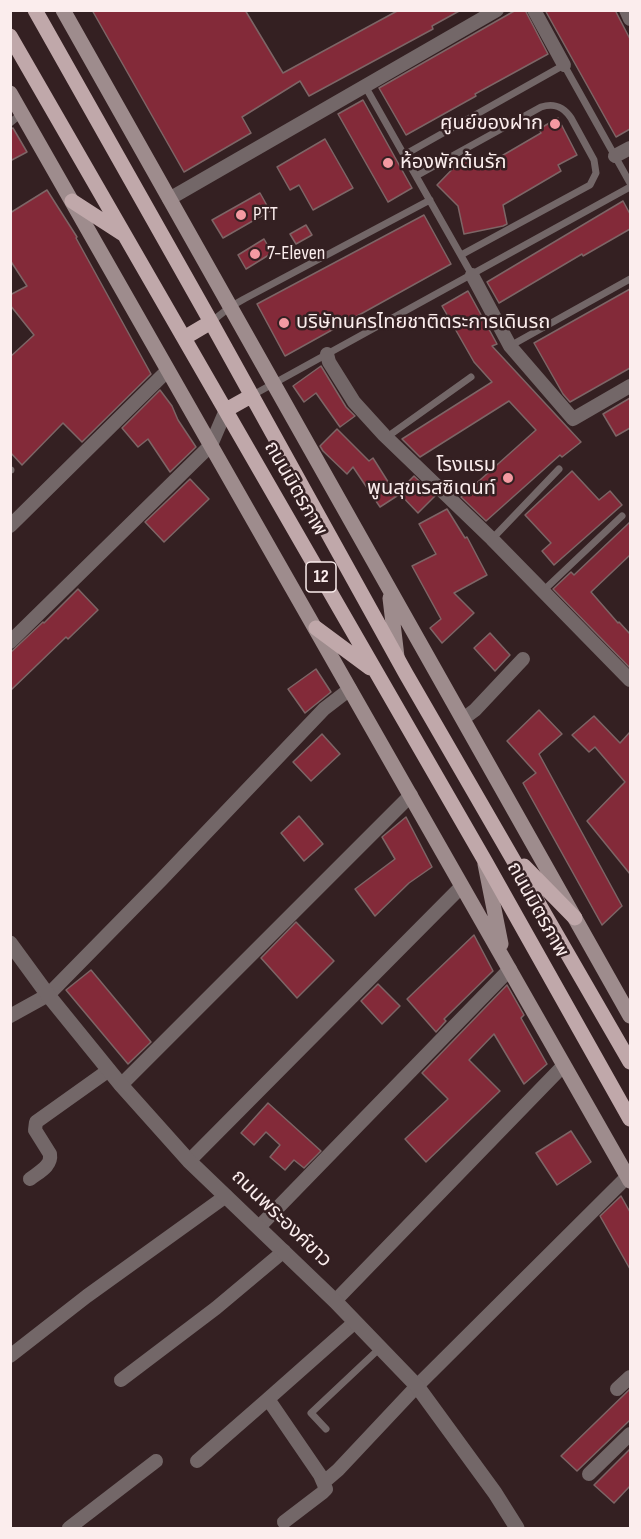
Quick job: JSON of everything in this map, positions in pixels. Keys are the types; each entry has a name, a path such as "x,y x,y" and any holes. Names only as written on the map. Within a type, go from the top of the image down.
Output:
{"main road":[{"name":"ถนนมิตรภาพ","path":"35,10 406,674 630,1062"},
{"path":"63,10 575,918 629,1007"},
{"name":"ถนนมิตรภาพ","path":"10,36 630,1119"},
{"path":"10,93 16,118 72,201 629,1178"},
{"path":"72,201 125,236"},
{"path":"184,338 211,322"},
{"path":"226,410 251,396"},
{"path":"389,589 397,658"},
{"path":"315,628 375,671"},
{"path":"384,686 406,674"},
{"path":"507,849 575,918"},
{"path":"484,861 507,964"}],"street":[{"path":"169,199 497,10"},
{"path":"534,10 564,64"},
{"path":"626,10 630,19"},
{"path":"615,156 630,148"},
{"path":"472,275 510,346 573,419 630,386"},
{"path":"327,354 329,362 354,402 387,438 492,539 630,681"},
{"path":"10,526 168,370"},
{"path":"10,642 211,445 226,410"},
{"path":"463,719 475,710 523,659"},
{"path":"10,1016 48,995 324,709 351,689"},
{"path":"121,1085 411,795"},
{"path":"189,1161 462,886"},
{"name":"ถนนพระองค์ขาว","path":"10,943 48,995 121,1085 189,1161 335,1300 417,1386 482,1474 517,1528"},
{"path":"259,1227 507,964"},
{"path":"335,1300 564,1065"},
{"path":"30,1179 51,1159 35,1130 36,1122 109,1070"},
{"path":"324,1482 417,1386 629,1178"},
{"path":"10,1356 87,1296 226,1196"},
{"path":"121,1380 216,1308 284,1251"},
{"path":"196,1461 355,1322"},
{"path":"617,1389 630,1377"},
{"path":"268,1399 324,1482 326,1489 284,1522"},
{"path":"589,1474 630,1434"},
{"path":"69,1528 156,1461"}],"lane":[{"path":"251,396 630,185 564,64 404,155"},
{"path":"365,86 472,275"},
{"path":"416,176 541,107 554,105 561,107 571,118 594,160 596,173 590,185 461,255"},
{"path":"211,322 230,308 430,200"},
{"path":"510,346 630,279"},
{"path":"387,438 471,377"},
{"path":"492,539 559,469"},
{"path":"543,591 622,516"},
{"path":"326,1429 311,1413 380,1348"}],"building":[{"path":"92,10 245,10 283,73 399,10 461,10 432,26 433,29 309,96 300,81 242,117 251,133 184,172"},
{"path":"516,10 525,10 548,54 406,135 379,88"},
{"path":"545,10 615,10 630,39 630,129 616,137"},
{"path":"363,100 412,188 388,202 338,114"},
{"path":"558,118 577,155 558,165 561,171 503,205 507,224 464,234 458,206 437,185 467,154 481,168 541,133 539,129"},
{"path":"13,128 27,152 10,161 10,129"},
{"path":"325,139 353,188 313,210 299,185 290,190 277,167"},
{"path":"47,190 77,237 151,374 82,442 63,423 22,465 10,452 10,357 34,335 10,305 10,295 27,286 10,260 10,213"},
{"name":"PTT","path":"260,193 270,211 223,238 212,220"},
{"path":"623,201 630,214 630,229 583,256 582,254 499,303 487,282"},
{"path":"424,215 451,264 285,356 257,304"},
{"path":"306,225 312,235 296,244 290,234"},
{"name":"7-Eleven","path":"264,239 272,253 246,269 238,255"},
{"path":"630,289 630,368 570,402 563,394 534,343"},
{"path":"468,291 497,344 492,346 581,442 562,457 560,455 486,521 461,497 536,430 509,401 420,457 402,439 492,382 474,362 442,306"},
{"path":"321,366 346,407 355,416 340,427 316,393 304,402 293,386"},
{"path":"160,390 196,447 170,472 148,439 138,447 122,428"},
{"path":"630,398 630,428 616,436 603,414"},
{"path":"337,429 369,461 373,458 397,496 380,507 353,467 347,474 323,451 320,446"},
{"path":"572,471 599,500 610,491 622,505 554,565 542,551 551,543 525,515"},
{"path":"414,476 435,496 418,513 398,492"},
{"path":"190,479 209,499 164,542 145,522"},
{"path":"447,509 465,538 467,537 487,575 454,593 474,613 442,643 430,628 441,619 412,566 436,554 419,524"},
{"path":"630,522 630,555 591,592 630,634 630,668 553,589 571,572 574,575"},
{"path":"78,589 98,610 68,639 66,637 10,691 10,653"},
{"path":"490,633 510,655 495,671 474,648"},
{"path":"316,669 331,692 305,713 288,689"},
{"path":"539,710 562,734 539,754 622,906 602,925 523,783 536,773 507,741"},
{"path":"594,716 620,743 630,732 630,874 587,821 625,782 595,747 589,752 572,735"},
{"path":"322,734 340,754 311,781 293,762"},
{"path":"299,816 323,844 304,861 281,833"},
{"path":"406,817 432,867 409,883 375,916 355,889 395,859 382,837"},
{"path":"296,922 334,961 297,998 261,958"},
{"path":"474,935 493,971 444,1019 446,1021 436,1032 407,999"},
{"path":"91,970 151,1042 128,1064 66,990"},
{"path":"378,984 400,1006 382,1024 361,1001"},
{"path":"507,985 524,1015 521,1018 547,1064 524,1084 494,1034 469,1060 500,1091 426,1162 405,1139 448,1099 422,1073"},
{"path":"268,1103 321,1151 304,1168 294,1160 285,1170 270,1157 280,1145 266,1132 254,1145 241,1133"},
{"path":"571,1131 591,1162 557,1185 536,1153"},
{"path":"621,1196 630,1212 630,1269 600,1216"},
{"path":"630,1389 630,1420 577,1471 561,1456"},
{"path":"630,1449 630,1486 614,1503 594,1485"}],"place":[{"name":"ศูนย์ของฝาก","path":"555,124"},
{"name":"ห้องพักต้นรัก","path":"388,163"},
{"name":"PTT","path":"241,215"},
{"name":"7-Eleven","path":"255,254"},
{"name":"บริษัทนครไทยชาติตระการเดินรถ","path":"284,323"},
{"name":"โรงแรม พูนสุขเรสซิเดนท์","path":"508,478"}]}
